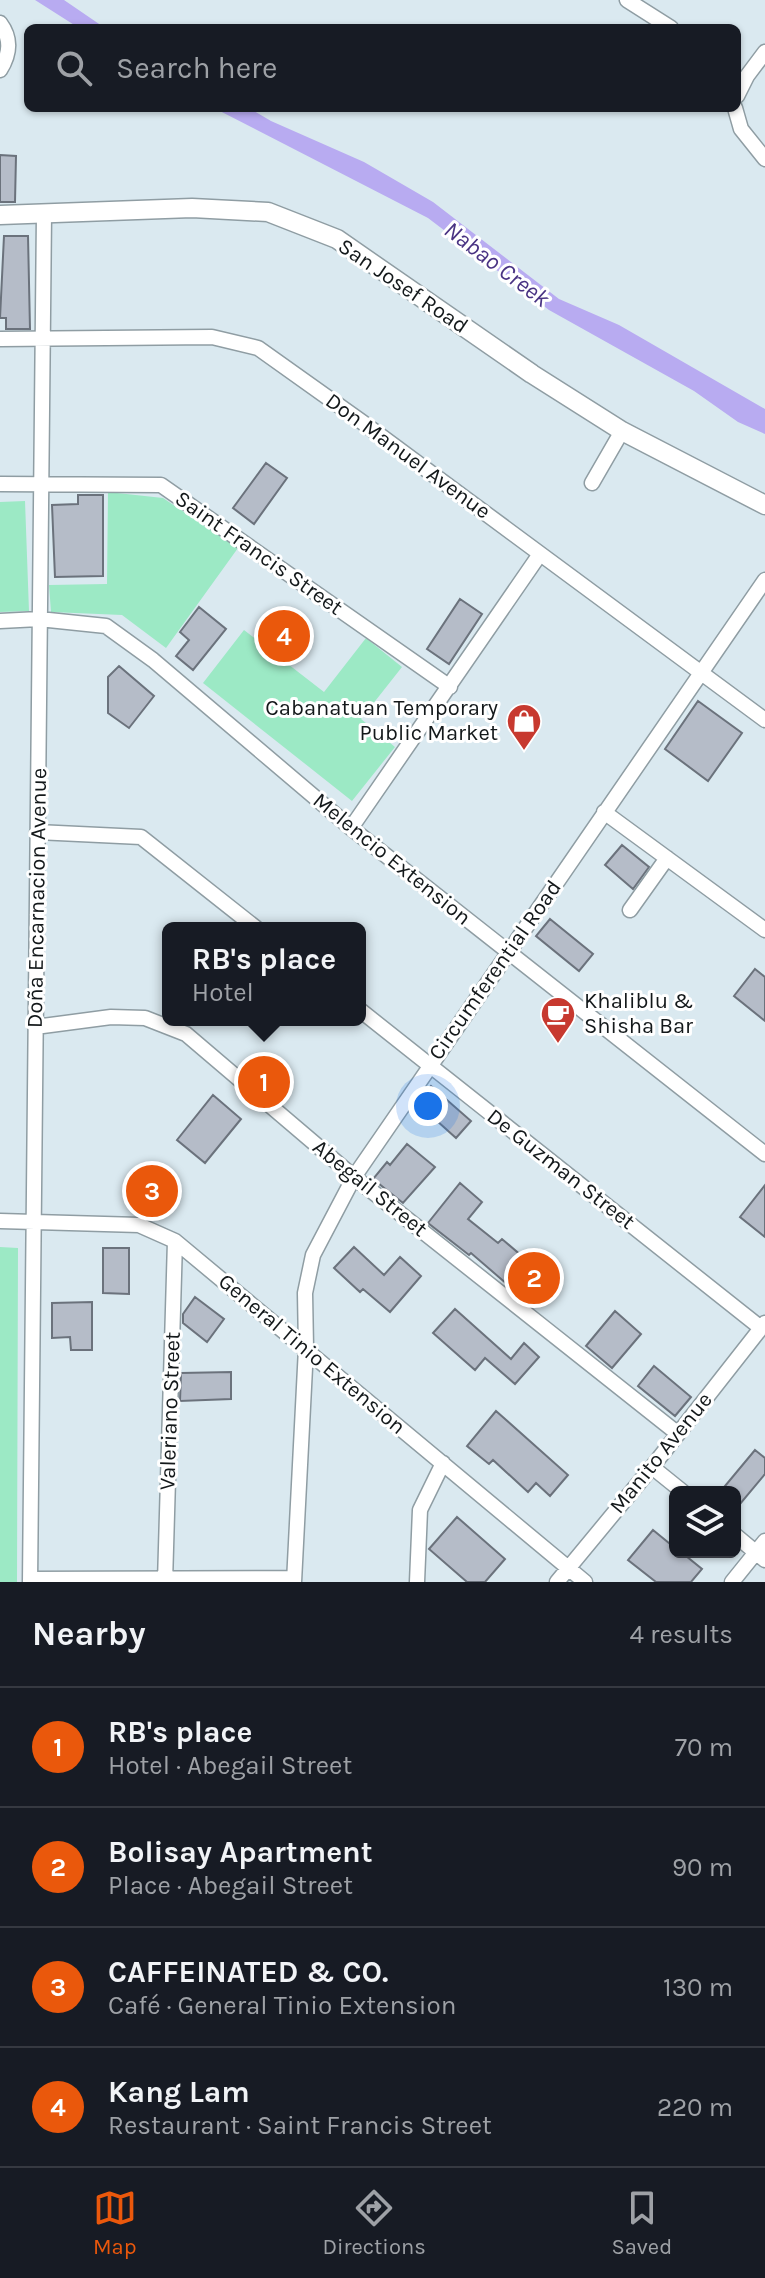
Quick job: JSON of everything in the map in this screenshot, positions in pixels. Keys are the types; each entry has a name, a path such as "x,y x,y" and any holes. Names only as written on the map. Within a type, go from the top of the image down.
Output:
{"main road":[{"name":"San Josef Road","path":"0,215 192,208 268,212 337,239 532,374 622,431 765,505"}],"street":[{"path":"627,0 665,24"},
{"path":"0,23 9,44 7,59 0,70"},
{"path":"742,73 765,52"},
{"path":"736,112 741,129 765,159"},
{"name":"Doña Encarnacion Avenue","path":"30,1580 44,214"},
{"name":"Don Manuel Avenue","path":"0,339 212,337 258,348 765,720"},
{"path":"592,483 622,431"},
{"name":"Saint Francis Street","path":"0,484 161,485 450,687"},
{"path":"351,828 540,554"},
{"name":"Circumferential Road","path":"294,1580 306,1348 305,1293 313,1255 354,1177 765,580"},
{"name":"Melencio Extension","path":"0,621 39,619 106,626 153,660 351,828 765,1154"},
{"path":"604,812 765,930"},
{"path":"37,832 141,837 248,922"},
{"path":"630,910 667,858"},
{"name":"De Guzman Street","path":"366,1015 763,1325"},
{"name":"Abegail Street","path":"35,1027 111,1017 145,1018 162,1025"},
{"name":"Abegail Street","path":"166,1026 186,1034 354,1177 677,1433"},
{"name":"General Tinio Extension","path":"0,1221 139,1225 175,1241 585,1582"},
{"name":"Valeriano Street","path":"165,1580 175,1241"},
{"name":"Manito Avenue","path":"557,1582 763,1325"},
{"path":"417,1582 420,1510 443,1463"},
{"path":"652,1467 676,1486"},
{"path":"732,1582 762,1551 741,1539"},
{"path":"30,1580 294,1580"}],"green space":[{"path":"108,492 163,498 238,548 166,648 122,615 51,612 49,585 107,584"},
{"path":"25,501 29,611 0,612 0,502"},
{"path":"244,630 324,692 366,638 402,667 361,719 395,747 352,801 203,683"},
{"path":"0,1247 18,1248 17,1582 0,1582"}],"water":[{"path":"35,0 64,0 99,24 73,24"},
{"name":"Nabao Creek","path":"222,112 256,112 364,162 433,202 559,299 619,325 765,409 765,434 738,422 694,391 549,310 428,218"}],"building":[{"path":"0,155 16,156 15,202 0,202"},
{"path":"4,236 28,236 30,329 6,329 6,318 0,318"},
{"path":"266,463 287,478 254,524 233,508"},
{"path":"78,495 103,495 103,576 55,577 52,505 78,504"},
{"path":"460,599 482,614 449,664 427,649"},
{"path":"199,607 226,629 193,670 176,656 189,640 180,632"},
{"path":"119,666 154,696 129,728 108,713 108,677"},
{"path":"698,701 742,733 708,781 665,749"},
{"path":"622,845 649,867 633,889 605,865"},
{"path":"550,919 593,954 579,971 536,936"},
{"path":"755,969 765,977 765,1021 734,996"},
{"path":"431,1086 471,1121 456,1138 417,1103"},
{"path":"213,1095 241,1119 205,1163 177,1140"},
{"path":"407,1144 435,1167 403,1203 373,1179 387,1162 390,1165"},
{"path":"142,1171 173,1180 161,1212 131,1203"},
{"path":"460,1183 482,1202 468,1219 498,1243 502,1239 529,1262 539,1250 560,1268 530,1304 471,1253 469,1255 428,1223"},
{"path":"765,1185 765,1237 740,1217"},
{"path":"354,1247 384,1275 400,1257 421,1276 390,1312 363,1289 360,1292 334,1268"},
{"path":"103,1248 129,1248 129,1294 103,1293"},
{"path":"195,1297 224,1319 207,1342 183,1323 183,1314"},
{"path":"92,1302 92,1350 71,1350 70,1337 52,1338 52,1303"},
{"path":"455,1309 511,1359 524,1343 539,1357 515,1384 485,1358 475,1370 433,1333"},
{"path":"615,1311 641,1334 612,1368 586,1346"},
{"path":"654,1366 691,1397 675,1416 638,1386"},
{"path":"231,1372 231,1399 180,1401 181,1373"},
{"path":"496,1411 568,1475 550,1496 536,1483 528,1492 493,1460 489,1464 467,1446"},
{"path":"755,1450 765,1458 765,1474 741,1503 741,1486 725,1486"},
{"path":"457,1517 505,1559 485,1582 467,1582 429,1549"},
{"path":"653,1530 669,1543 669,1558 688,1558 702,1569 691,1582 656,1582 628,1560"}],"place":[{"name":"Kang Lam","path":"284,636"},
{"name":"Cabanatuan Temporary Public Market","path":"524,752"},
{"name":"Khaliblu & Shisha Bar","path":"558,1045"},
{"name":"RB's place","path":"264,1082"},
{"name":"CAFFEINATED & CO.","path":"152,1191"},
{"name":"Bolisay Apartment","path":"534,1278"}]}
